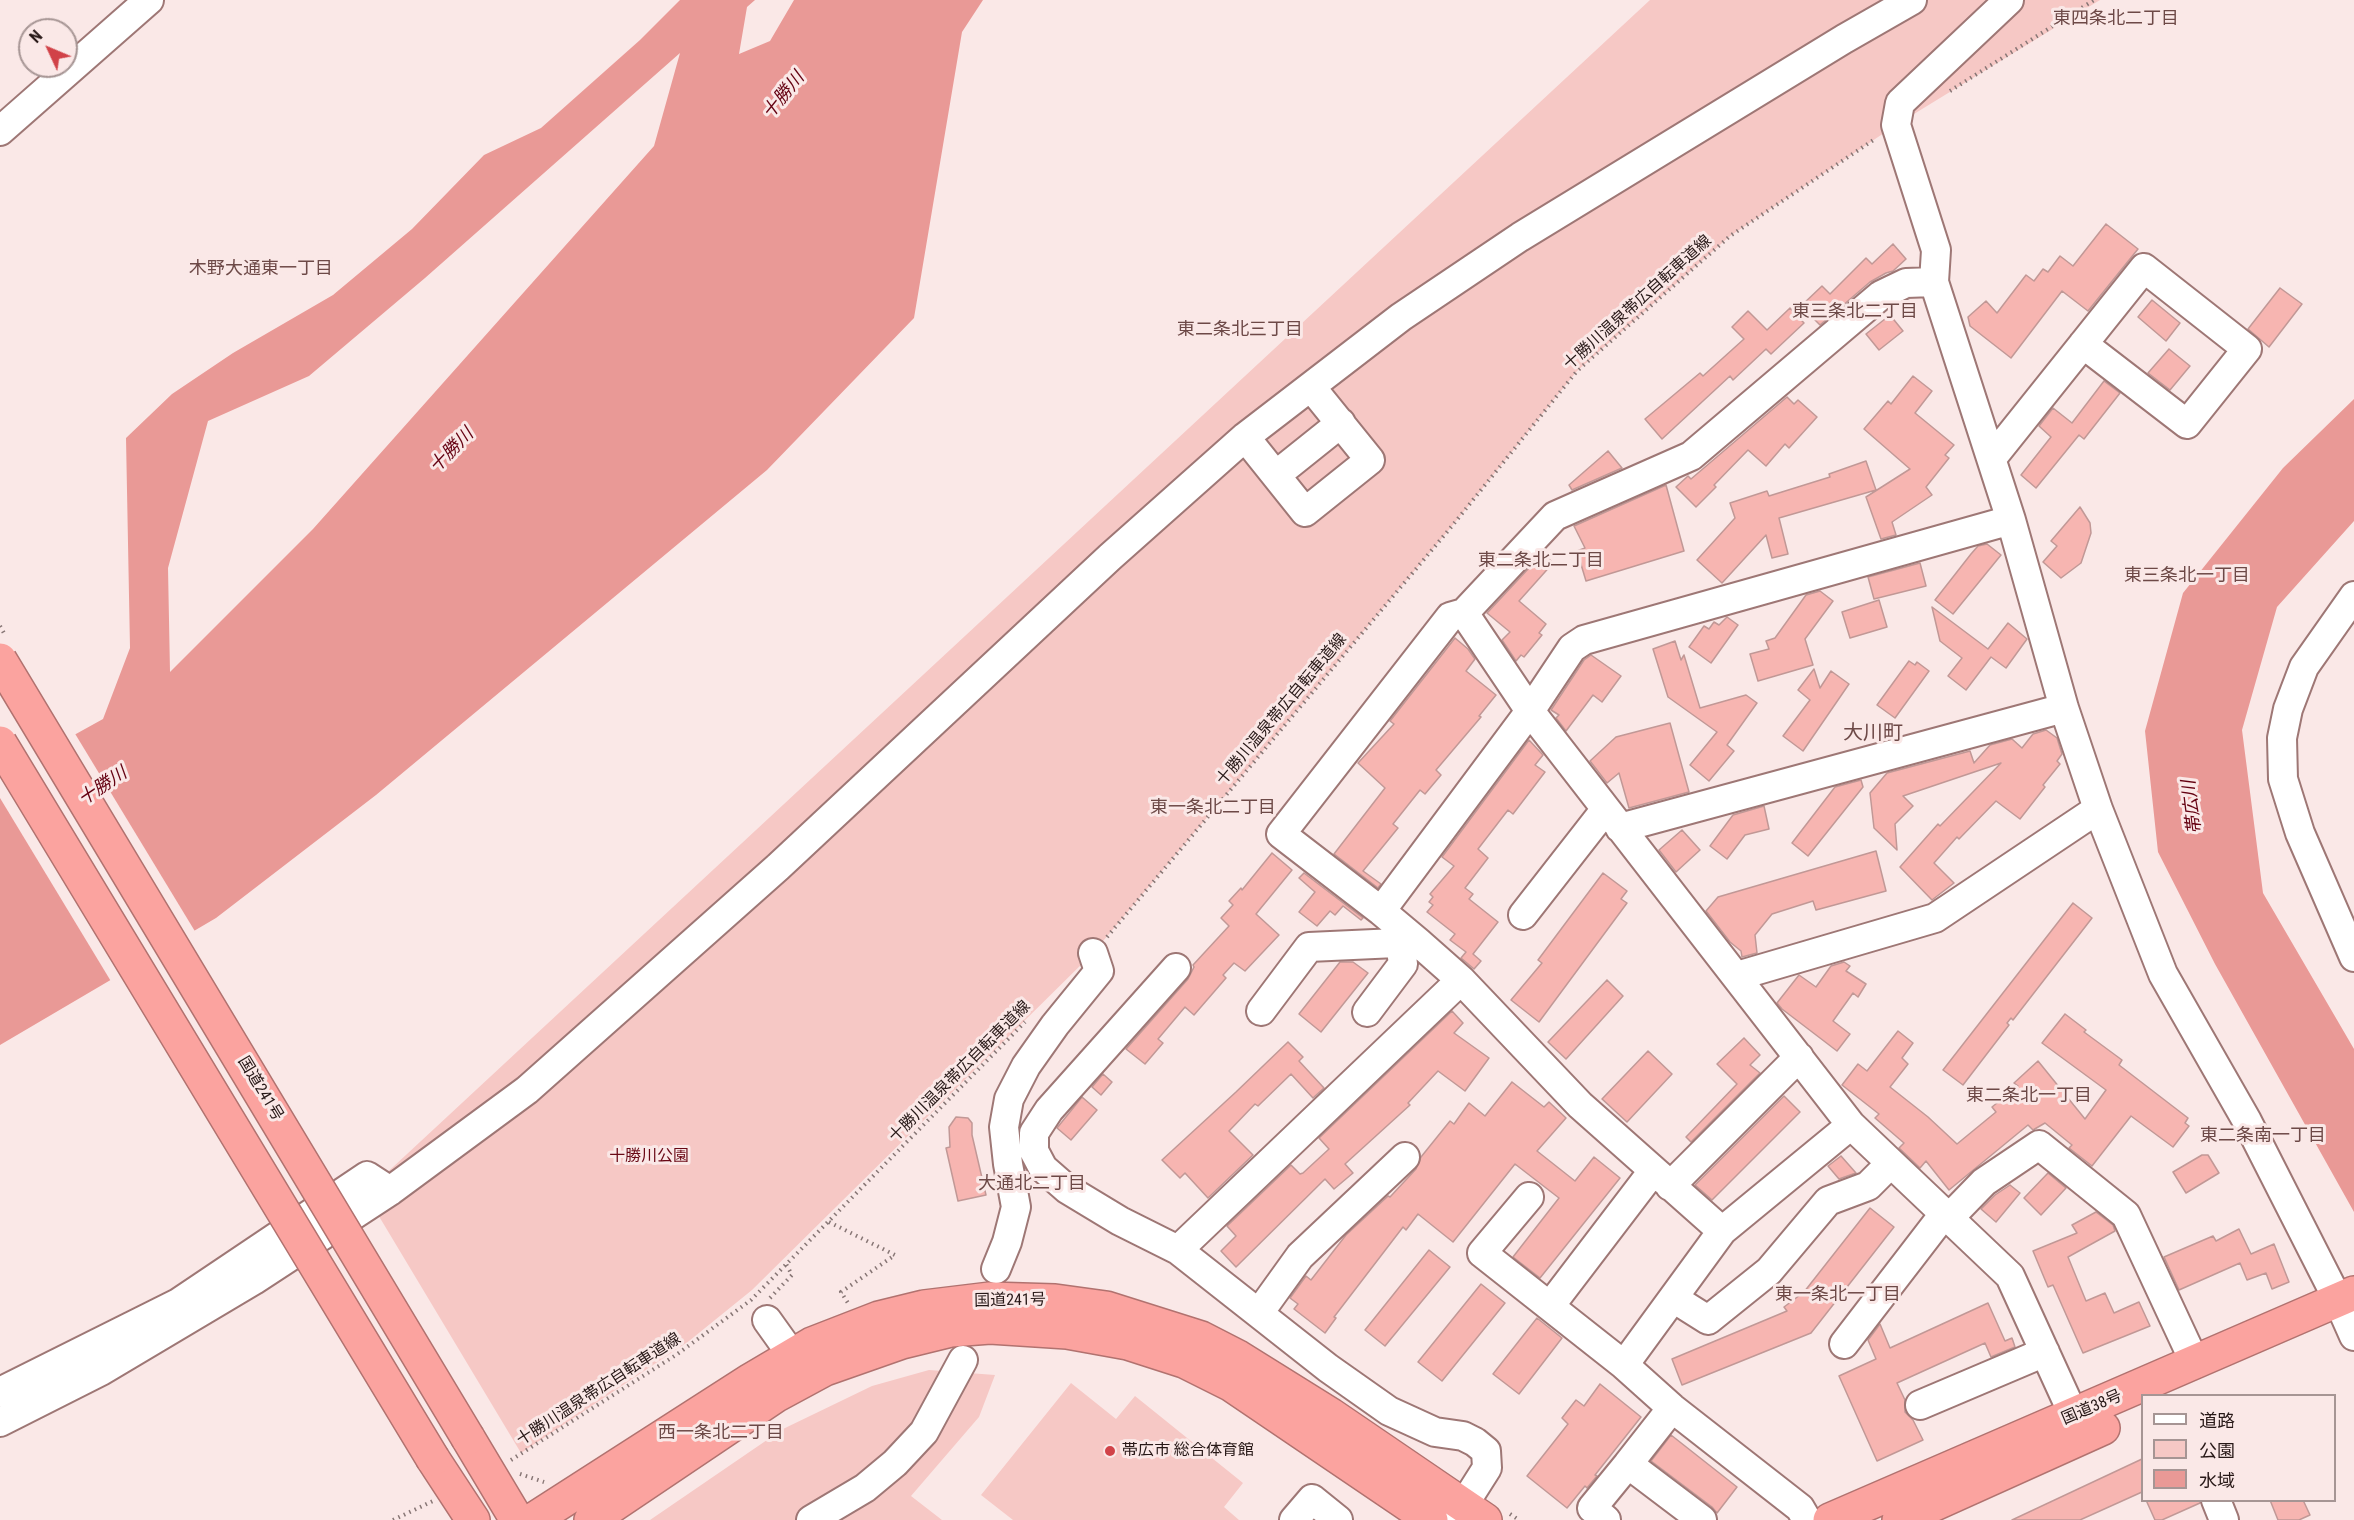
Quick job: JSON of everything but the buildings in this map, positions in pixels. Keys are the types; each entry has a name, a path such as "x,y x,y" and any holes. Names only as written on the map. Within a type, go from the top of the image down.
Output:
{"highway":[{"name":"国道241号","path":"0,660 517,1520"},
{"path":"0,743 433,1459 473,1520"},
{"name":"国道241号","path":"591,1520 776,1396 812,1344 879,1318 924,1307 990,1299 1055,1301 1106,1308 1201,1338 1238,1357 1331,1415 1467,1515"},
{"path":"2176,1394 2349,1312"},
{"name":"国道38号","path":"1830,1520 2195,1363 2349,1312"},
{"name":"国道241号","path":"533,1520 797,1368 825,1369 902,1342 951,1330 990,1327 1067,1332 1128,1343 1184,1361 1232,1385 1431,1520"},
{"name":"国道38号","path":"1899,1520 2141,1410"}],"street":[{"path":"0,131 149,0"},
{"path":"0,1422 111,1365 254,1280 390,1191 527,1090 778,867 1110,557 1245,437 1401,317 1520,237 1912,0"},
{"path":"2009,0 1900,103 1896,125 1936,250 1934,282 2011,520 2064,708 2098,809 2163,974 2247,1121 2349,1312"},
{"path":"1992,458 2083,344 2144,268 2247,349 2187,424 2083,344"},
{"path":"1722,1230 1580,1106 1461,981 1409,942 1381,910 1281,834 1450,617 1464,613 1555,516 1691,456 1881,296 1906,283 1934,282"},
{"path":"1245,437 1305,512 1370,460 1311,387"},
{"path":"1276,475 1341,423"},
{"path":"1381,910 1530,711 1572,648 1584,640 2011,520"},
{"path":"2354,596 2304,667 2288,710 2282,738 2283,779 2300,833 2354,957"},
{"path":"1464,613 1530,711 1851,1125 2010,1276 2074,1416"},
{"path":"1523,915 1612,819 2064,708"},
{"path":"1737,976 1935,918 2098,809"},
{"path":"1261,1011 1310,947 1409,942"},
{"path":"1367,1012 1403,964 1409,942"},
{"path":"996,1269 1007,1242 1016,1207 1004,1127 1009,1099 1026,1066 1055,1025 1099,971 1094,953"},
{"path":"1176,968 1049,1110 1034,1133 1034,1151 1043,1168 1067,1189 1120,1221 1178,1250 1328,1368 1389,1411 1435,1432 1463,1436 1486,1451 1487,1468 1467,1515"},
{"path":"1178,1250 1461,981"},
{"path":"1550,1306 1661,1179 1799,1057"},
{"path":"1624,1365 1722,1230 1851,1125"},
{"path":"1844,1344 1946,1216 1984,1182 2039,1145 2126,1215 2195,1363"},
{"path":"1258,1313 1300,1256 1405,1157"},
{"path":"1672,1298 1708,1320 1769,1271 1828,1201 1868,1186 1891,1163"},
{"path":"0,1392 178,1303 367,1176 390,1191"},
{"path":"1529,1197 1482,1253 1624,1365 1672,1408 1800,1508 1807,1520"},
{"path":"767,1320 797,1368"},
{"path":"1920,1405 2045,1352"},
{"path":"811,1520 865,1488 895,1463 924,1432 963,1360"},
{"path":"1606,1520 1592,1508 1672,1408"},
{"path":"1628,1464 1688,1516"},
{"path":"1294,1520 1312,1499 1338,1520"},
{"path":"2217,1502 2224,1520"}],"path":[{"path":"1945,94 2094,0"},
{"name":"十勝川温泉帯広自転車道線","path":"1094,953 1444,535 1577,371 1730,236 1896,125"},
{"name":"十勝川温泉帯広自転車道線","path":"508,1462 713,1330 750,1300 1027,1020"},
{"path":"829,1222 895,1256 841,1292 849,1304 839,1309"},
{"path":"767,1320 770,1297 792,1275 786,1264"},
{"path":"544,1480 555,1479"},
{"path":"393,1520 435,1500"}],"green space":[{"name":"十勝川公園","path":"1650,0 2100,0 1896,125 1730,236 1577,371 1452,526 1093,953 752,1290 689,1341 521,1453 365,1193"},
{"path":"929,1370 995,1375 979,1417 911,1496 942,1520 650,1520 783,1429 872,1386"},
{"name":"帯広市 総合体育館","path":"1071,1383 1116,1419 1135,1396 1243,1483 1224,1507 1239,1520 1013,1520 981,1495"}],"water":[{"name":"十勝川","path":"680,0 755,0 747,7 739,54 770,41 794,0 983,0 962,32 914,318 767,470 376,795 216,918 0,1045 0,776 103,719 130,648 126,438 172,394 233,353 333,295 412,229 484,155 541,128 640,40","holes":["680,53 654,146 313,529 170,672 168,568 208,421 309,376 425,278"]},
{"name":"帯広川","path":"2354,399 2354,521 2277,607 2242,730 2263,893 2354,1049 2354,1212 2215,964 2158,852 2145,731 2183,593 2283,468"}],"pier":[{"path":"74,732 196,933 112,983 0,798 0,772"}],"place":[{"name":"帯広市 総合体育館","path":"1110,1451"}],"district":[{"name":"東四条北二丁目","path":"2116,19"},
{"name":"木野大通東一丁目","path":"261,269"},
{"name":"東三条北二丁目","path":"1855,312"},
{"name":"東二条北三丁目","path":"1240,330"},
{"name":"東二条北二丁目","path":"1541,561"},
{"name":"東三条北一丁目","path":"2187,576"},
{"name":"大川町","path":"1873,734"},
{"name":"東一条北二丁目","path":"1213,808"},
{"name":"東二条北一丁目","path":"2029,1096"},
{"name":"東二条南一丁目","path":"2263,1136"},
{"name":"大通北二丁目","path":"1032,1184"},
{"name":"東一条北一丁目","path":"1838,1295"},
{"name":"西一条北二丁目","path":"721,1433"}]}
